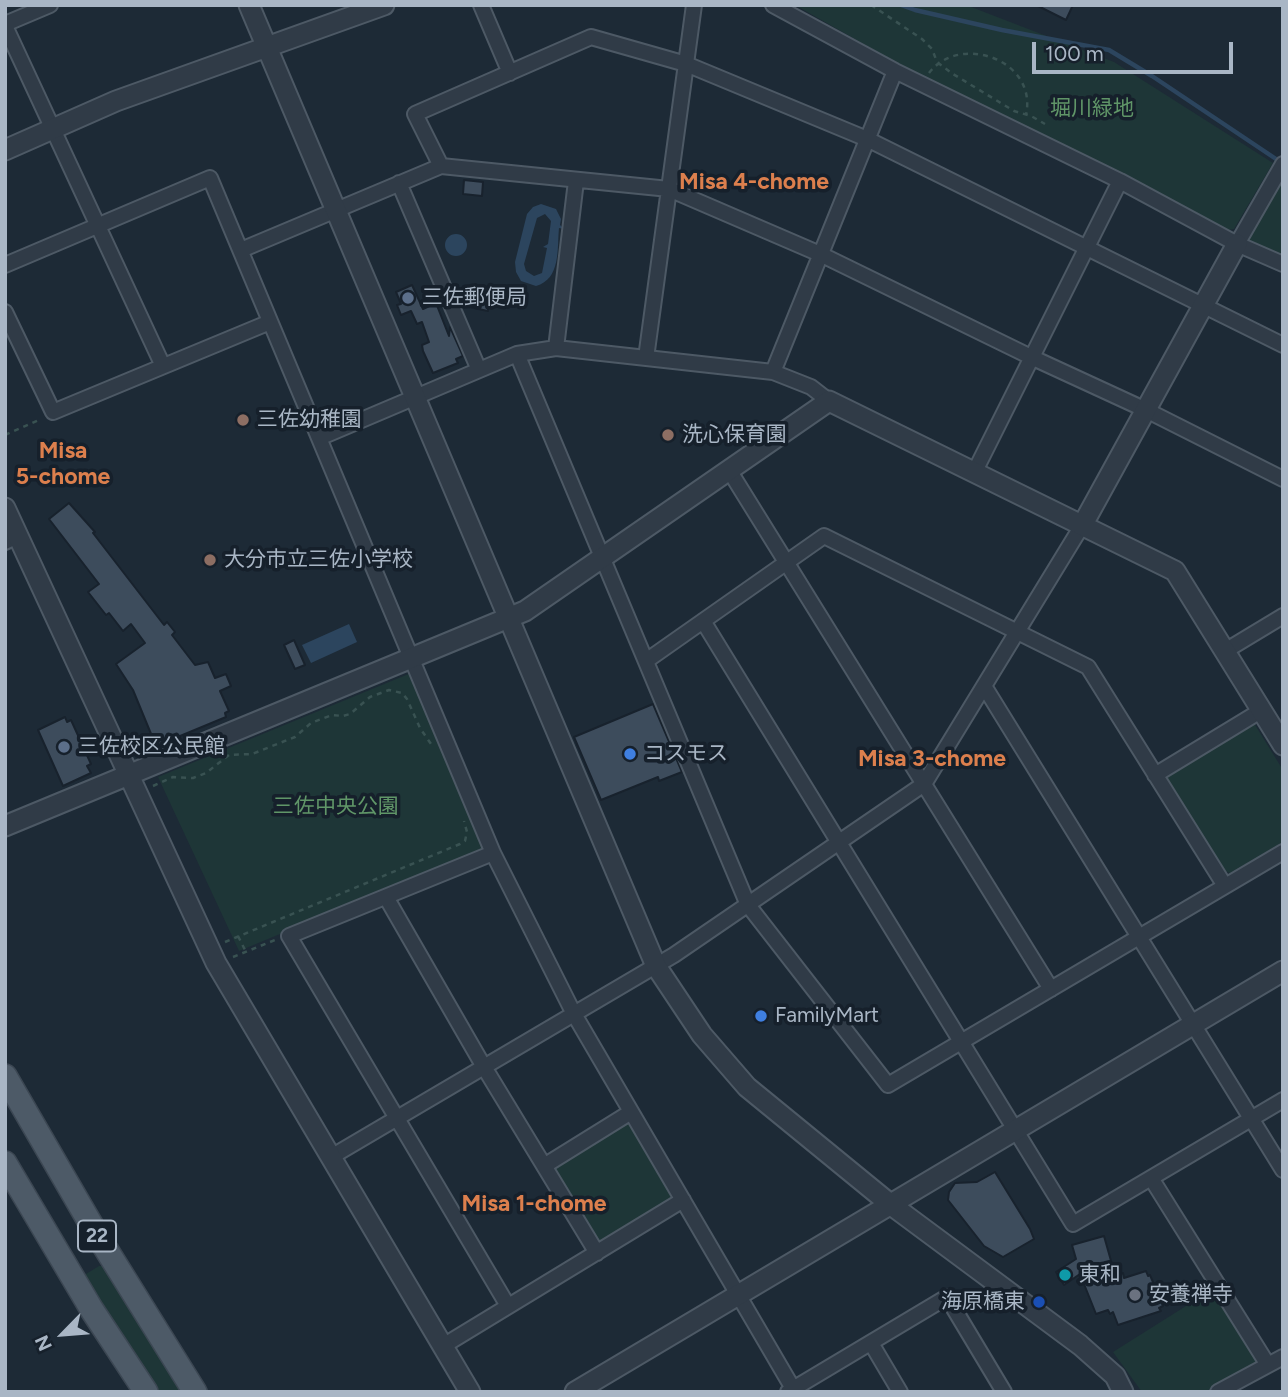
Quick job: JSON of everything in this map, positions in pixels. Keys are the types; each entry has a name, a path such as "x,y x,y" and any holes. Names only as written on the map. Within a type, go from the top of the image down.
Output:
{"main road":[{"name":"22","path":"5,1076 96,1233 195,1392"},
{"name":"22","path":"5,1163 92,1310 146,1392"}],"street":[{"path":"50,5 5,25 163,366"},
{"path":"249,5 656,966 702,1035 747,1087 890,1204 1080,1345 1115,1376 1123,1392"},
{"path":"5,150 116,101 384,5"},
{"path":"481,5 510,73"},
{"path":"646,358 694,5"},
{"path":"773,5 895,71 1120,181 1237,244 1283,264"},
{"path":"441,166 415,114 591,37 686,64 867,139 1283,345"},
{"path":"773,372 895,71"},
{"path":"241,250 441,166 669,189 820,254 1146,410 1283,479"},
{"path":"331,1157 656,966 840,844 924,784 1083,524 1282,166"},
{"path":"5,265 211,178 493,853 574,1014 793,1391 947,1297 1004,1392"},
{"path":"556,348 576,181"},
{"path":"974,473 1120,181"},
{"path":"399,183 479,370"},
{"path":"5,312 53,412 270,322"},
{"path":"319,438 517,354 556,348 773,372 811,387 829,401 1175,570 1283,745"},
{"path":"517,354 748,905 888,1085 1283,852"},
{"path":"5,826 526,611 829,401"},
{"path":"729,470 1051,989"},
{"path":"5,508 12,539 129,775 216,963 470,1392"},
{"path":"646,661 824,536 1088,667 1225,886"},
{"path":"1225,651 1283,616"},
{"path":"703,621 1073,1224 1283,1100"},
{"path":"984,686 1283,1170"},
{"path":"1155,775 1262,710"},
{"path":"493,853 289,936 508,1306"},
{"path":"386,897 484,1067 597,1253"},
{"path":"575,1392 1283,971"},
{"path":"544,1166 631,1112"},
{"path":"1151,1178 1268,1365"},
{"path":"443,1346 683,1200"},
{"path":"871,1343 900,1392"},
{"path":"1218,1392 1283,1357"}],"path":[{"path":"871,5 922,39 932,49 937,62 1014,111 1045,124"},
{"path":"925,78 937,62 964,55 1001,60 1013,69 1021,81 1028,104 1026,114"},
{"path":"5,435 53,412"},
{"path":"153,786 173,776 197,776 206,773 229,755 252,754 275,742 295,737 311,723 332,715 350,714 370,698 394,690 407,699 420,728 434,748"},
{"path":"225,942 460,845 465,841 467,832 464,821"},
{"path":"238,936 246,952"},
{"path":"233,957 289,936"}],"green space":[{"name":"堀川緑地","path":"795,5 966,5 1114,62 1273,163 1234,229 1228,230 948,92"},
{"path":"1283,180 1283,257 1246,241"},
{"name":"三佐中央公園","path":"411,673 483,846 480,851 239,951 158,777"},
{"path":"1252,720 1283,770 1283,842 1230,873 1222,870 1166,779 1167,774"},
{"path":"625,1124 631,1124 673,1195 671,1202 601,1244 595,1241 552,1171 555,1164"},
{"path":"104,1266 183,1392 155,1392 86,1281 86,1274"},
{"path":"1213,1289 1256,1360 1254,1365 1205,1392 1142,1392 1113,1352"}],"water":[{"path":"541,204 556,209 561,219 560,225 564,229 559,228 554,270 550,277 536,286 521,281 515,262 527,214 533,207","holes":["545,214 551,221 548,244 543,247 547,248 542,273 534,276 526,271 524,264 537,218"]},
{"path":"456,234 464,237 467,245 464,253 456,256 448,253 445,245 448,237"},
{"path":"349,624 357,642 311,663 302,645"}],"building":[{"path":"1036,5 1073,5 1066,20"},
{"path":"464,180 483,182 482,196 463,194"},
{"path":"412,285 423,309 436,303 449,336 450,327 463,356 456,359 458,363 433,373 423,351 422,345 429,342 422,322 417,324 411,311 401,315 397,305 401,304 396,292"},
{"path":"465,293 489,296 488,311 464,306"},
{"path":"69,503 95,532 93,533 164,625 167,622 175,632 172,635 195,665 208,662 215,678 226,674 231,686 220,691 229,711 225,713 226,717 156,746 133,690 116,664 145,643 131,624 123,631 88,592 99,584 49,519"},
{"path":"294,640 305,665 295,669 284,645"},
{"name":"コスモス","path":"653,704 682,772 659,781 658,777 601,800 574,737"},
{"name":"三佐校区公民館","path":"65,717 67,722 71,720 91,764 87,766 91,773 63,786 38,730"},
{"path":"995,1172 1034,1239 1003,1257 984,1246 948,1200 949,1192 955,1183 977,1182"},
{"path":"1104,1236 1115,1275 1123,1273 1124,1278 1146,1271 1163,1306 1159,1308 1161,1311 1118,1325 1113,1312 1110,1314 1108,1310 1096,1314 1080,1274 1064,1285 1056,1272 1076,1259 1072,1245"}],"waterway":[{"path":"901,5 1002,30 1109,50 1282,163"}],"place":[{"name":"三佐郵便局","path":"408,298"},
{"name":"三佐幼稚園","path":"243,420"},
{"name":"洗心保育園","path":"668,435"},
{"name":"大分市立三佐小学校","path":"210,560"},
{"name":"三佐校区公民館","path":"64,747"},
{"name":"コスモス","path":"630,754"},
{"name":"FamilyMart","path":"761,1016"},
{"name":"東和","path":"1065,1275"},
{"name":"安養禅寺","path":"1135,1295"},
{"name":"海原橋東","path":"1039,1302"}],"district":[{"name":"Misa 4-chome","path":"754,182"},
{"name":"Misa 5-chome","path":"63,464"},
{"name":"Misa 3-chome","path":"932,759"},
{"name":"Misa 1-chome","path":"534,1204"}]}
